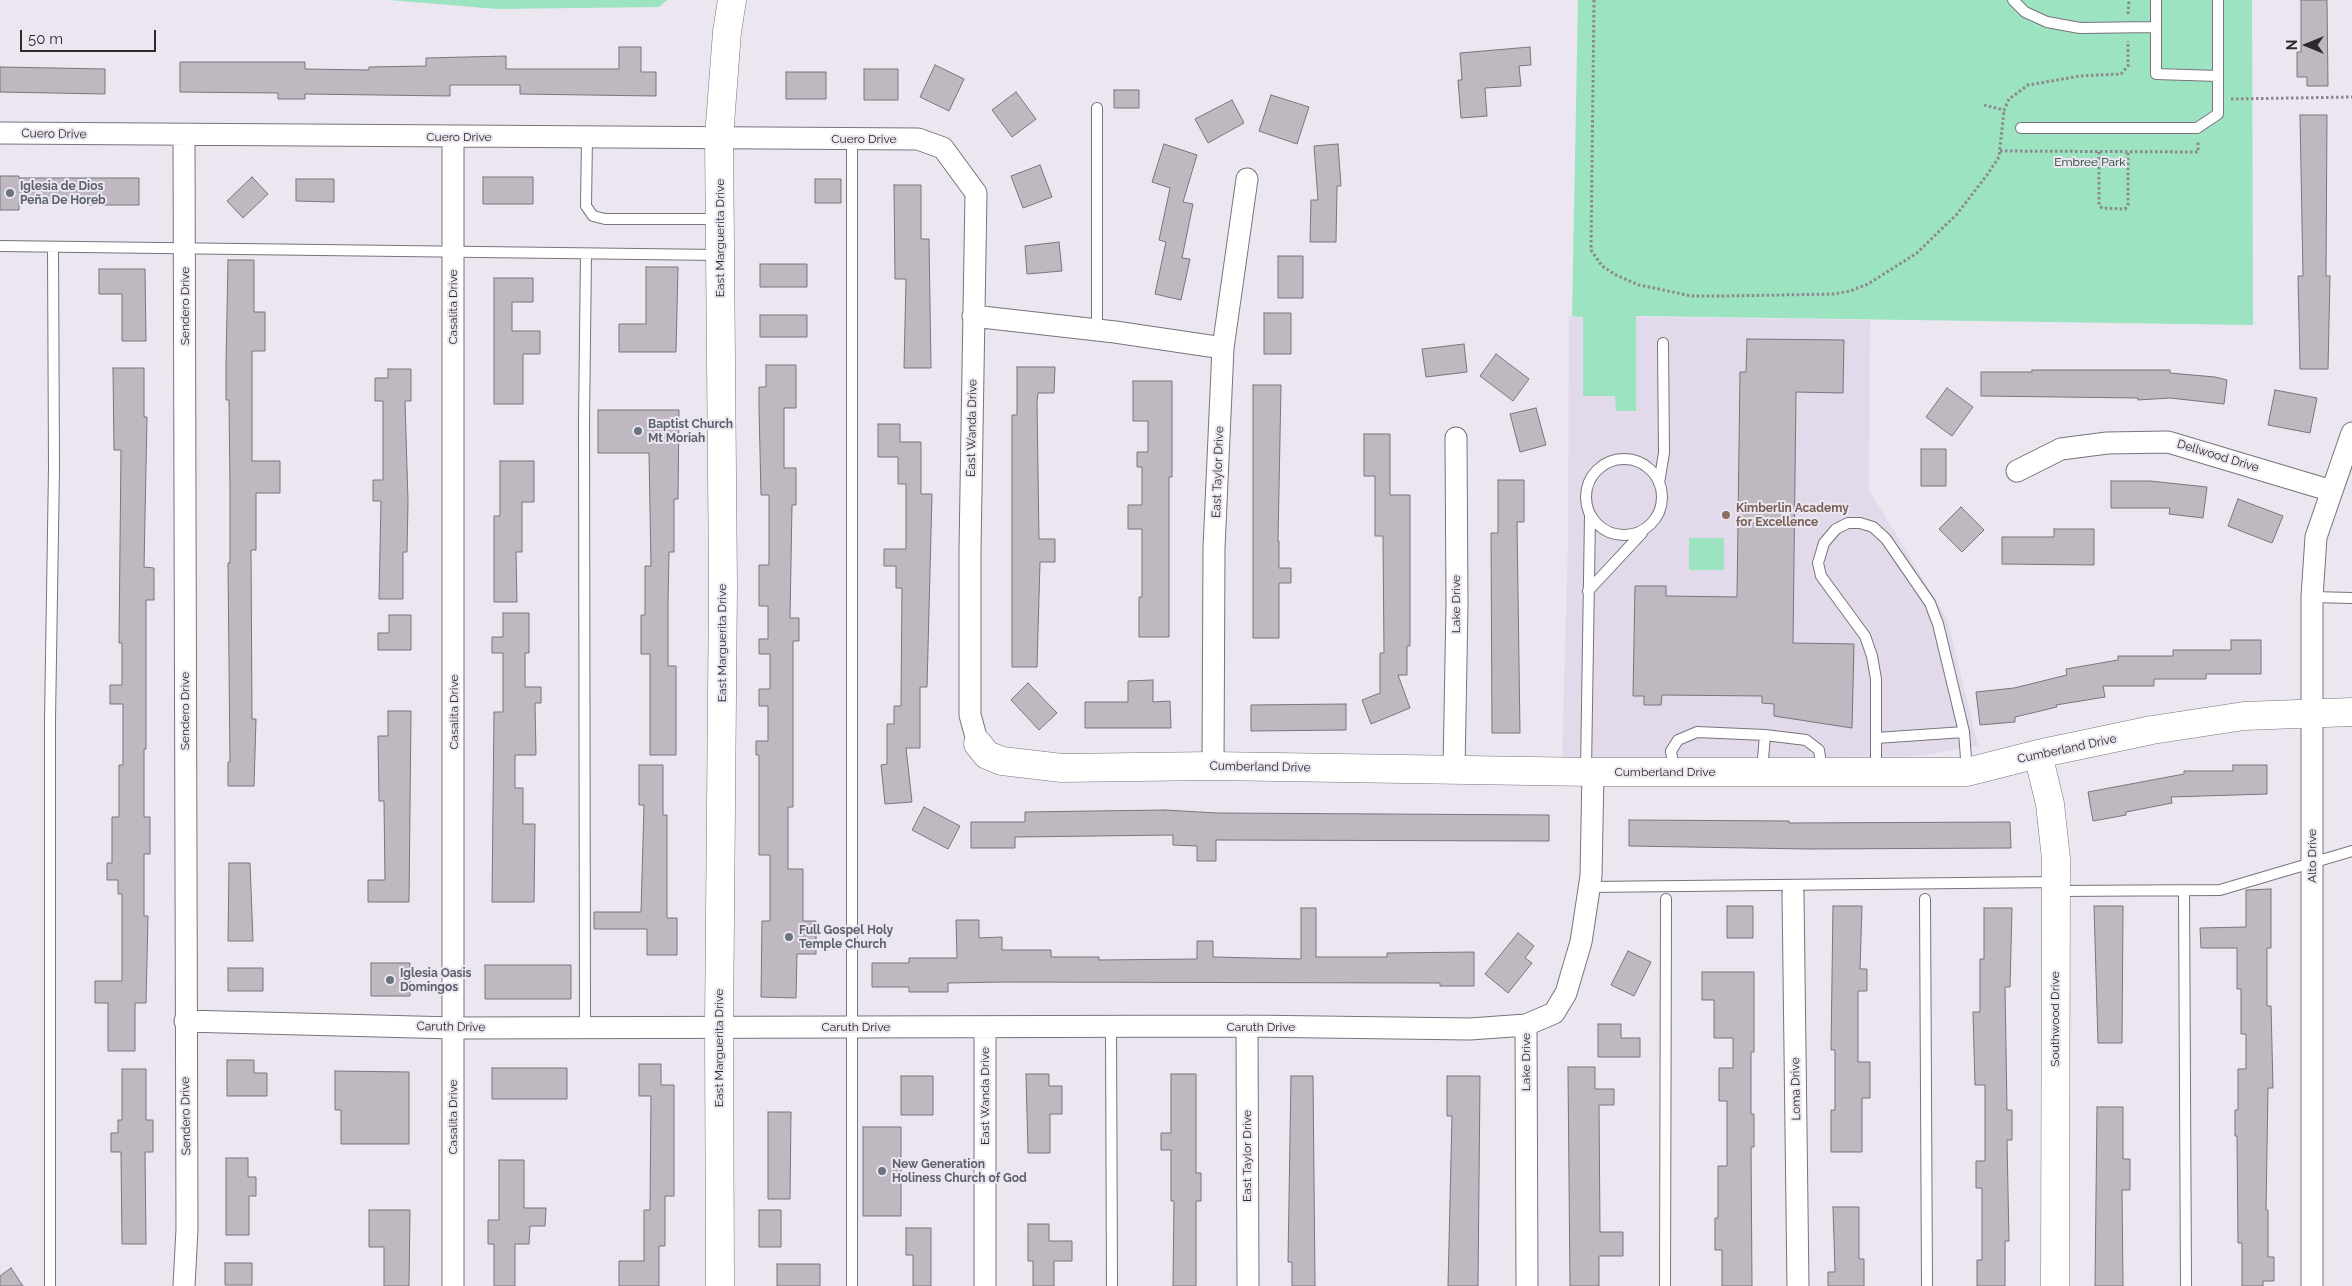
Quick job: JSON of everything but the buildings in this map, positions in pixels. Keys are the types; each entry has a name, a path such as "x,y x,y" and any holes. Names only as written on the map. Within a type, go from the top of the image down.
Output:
{"street":[{"name":"East Marguerita Drive","path":"720,1286 719,1027 723,586 719,137 727,32 732,0"},
{"name":"Cuero Drive","path":"0,133 184,136 918,139"},
{"name":"Sendero Drive","path":"184,136 187,1228 184,1286"},
{"name":"Casalita Drive","path":"452,1286 454,1028 453,137"},
{"name":"East Wanda Drive","path":"918,139 943,148 976,193 970,549 970,715 978,744"},
{"name":"East Taylor Drive","path":"1213,766 1214,548 1223,348 1247,179"},
{"path":"973,316 1097,330 1223,348"},
{"name":"Alto Drive","path":"2312,1286 2312,597 2316,537 2352,433"},
{"name":"Lake Drive","path":"1454,770 1457,604 1456,438"},
{"name":"Dellwood Drive","path":"2017,470 2061,449 2107,443 2168,442 2332,491"},
{"name":"Cumberland Drive","path":"978,744 987,755 1002,761 1062,768 1213,766 1590,772 1967,772 2038,754 2152,730 2244,716 2311,712 2352,712"},
{"name":"Southwood Drive","path":"2038,754 2050,804 2056,886 2055,1286"},
{"name":"Lake Drive","path":"1527,1286 1526,1025 1554,1013 1566,992 1581,942 1589,887 1590,772"},
{"name":"Loma Drive","path":"1793,893 1798,1286"},
{"name":"Caruth Drive","path":"186,1022 454,1028 1247,1026 1470,1029 1526,1025"},
{"name":"East Taylor Drive","path":"1247,1026 1248,1286"},
{"name":"East Wanda Drive","path":"985,1027 985,1286"}],"lane":[{"path":"2013,0 2025,12 2046,22 2080,28 2156,27"},
{"path":"2156,0 2156,74 2218,76"},
{"path":"2021,128 2197,128 2218,114 2218,0"},
{"path":"1097,108 1097,330"},
{"path":"587,137 586,206 594,216 605,219 720,219"},
{"path":"852,139 850,1027 852,1286"},
{"path":"0,246 185,250 720,255"},
{"path":"50,1286 50,720 54,468 53,247"},
{"path":"585,1027 584,421 586,254"},
{"path":"1588,591 1655,520 1660,509 1662,496 1660,483 1664,453 1663,342"},
{"path":"1645,529 1634,534 1615,534 1598,526 1590,515 1586,504 1586,491 1589,479 1597,469 1608,462 1620,458 1632,459 1644,464 1653,472 1660,483"},
{"path":"1590,515 1588,591 1590,772"},
{"path":"1876,771 1876,679 1872,656 1865,636 1822,576 1818,563 1824,543 1836,529 1848,523 1860,523 1873,527 1886,539 1930,603 1938,624 1964,732 1967,772"},
{"path":"2312,597 2352,598"},
{"path":"1674,772 1671,751 1678,740 1697,732 1765,735 1806,740 1819,750 1822,772"},
{"path":"1876,738 1964,732"},
{"path":"1762,772 1765,735"},
{"path":"1589,887 2056,886 2220,890 2352,851"},
{"path":"2184,890 2186,1286"},
{"path":"1665,1286 1666,899"},
{"path":"1925,899 1926,1286"},
{"path":"1111,1027 1112,1286"}],"path":[{"path":"1594,0 1591,250 1602,266 1616,275 1639,285 1692,296 1834,294 1850,291 1868,284 1917,254 1957,214 1999,157 2004,110 2009,99 2028,85 2080,76 2122,74 2128,66 2129,0"},
{"path":"1984,104 2004,110"},
{"path":"2099,152 2099,205 2102,208 2124,209 2128,205 2128,152"}],"shaded area":[{"name":"Kimberlin Academy for Excellence","path":"1569,316 1870,320 1869,490 1947,618 1978,746 1917,756 1562,760 1568,539"}],"green space":[{"path":"389,0 667,0 659,7 497,9"},
{"name":"Embree Park","path":"1578,0 2252,0 2253,325 1636,316 1636,411 1616,411 1615,396 1583,396 1583,317 1572,316"},
{"path":"1689,538 1724,538 1724,570 1689,570"}],"place":[{"name":"Iglesia de Dios Peña De Horeb","path":"10,193"},
{"name":"Baptist Church Mt Moriah","path":"638,431"},
{"name":"Kimberlin Academy for Excellence","path":"1726,515"},
{"name":"Full Gospel Holy Temple Church","path":"789,937"},
{"name":"Iglesia Oasis Domingos","path":"390,980"},
{"name":"New Generation Holiness Church of God","path":"882,1171"}]}
